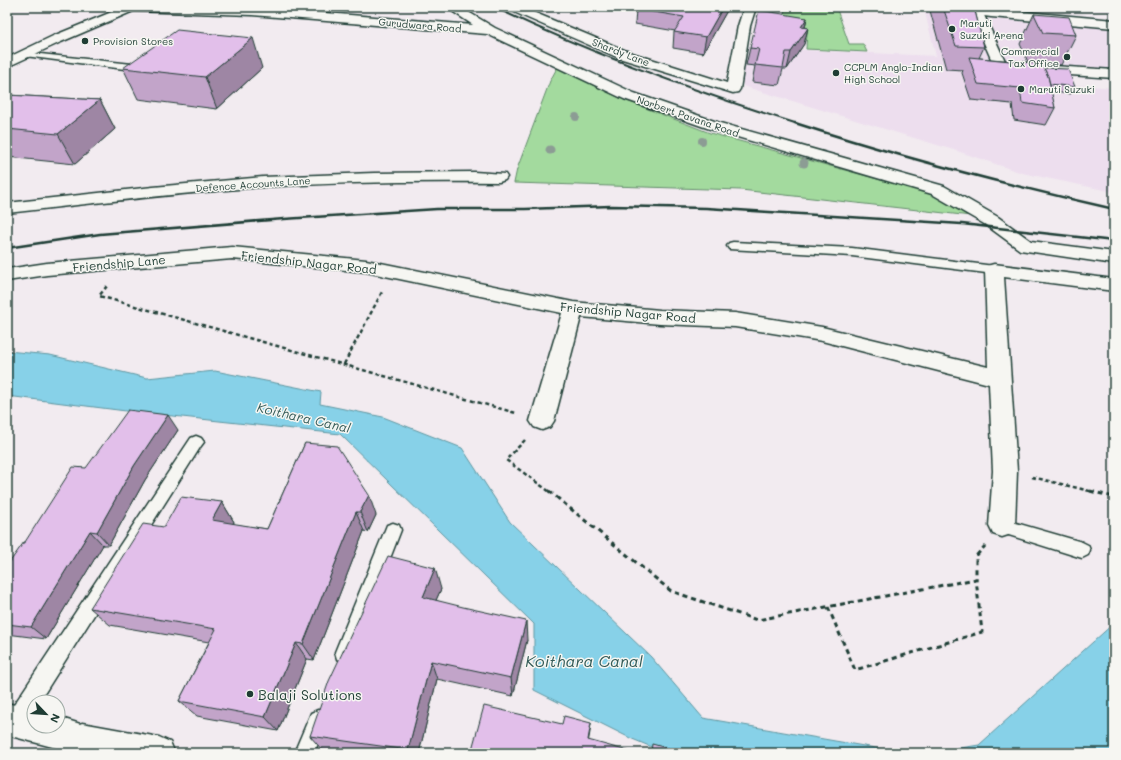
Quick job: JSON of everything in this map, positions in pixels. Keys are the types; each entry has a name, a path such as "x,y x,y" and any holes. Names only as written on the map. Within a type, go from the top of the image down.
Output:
{"street":[{"name":"Gurudwara Road","path":"133,7 252,11 491,31"},
{"path":"7,63 133,7"},
{"name":"Norbert Pavana Road","path":"452,7 522,49 629,96 715,126 938,190 992,221 1026,246 1114,258"},
{"name":"Shardy Lane","path":"511,7 624,55 733,89 744,26 750,7"},
{"path":"950,7 1114,17"},
{"path":"981,9 1114,24"},
{"path":"981,9 1001,67 1114,74"},
{"name":"Defence Accounts Lane","path":"7,208 166,190 299,180 430,176 499,177"},
{"name":"Friendship Lane","path":"7,275 47,269 232,253"},
{"name":"Friendship Nagar Road","path":"232,253 366,266 573,309 660,317 734,320 822,334 999,378"},
{"path":"1002,526 1005,471 994,270 1114,284"},
{"path":"542,420 573,309"},
{"path":"11,720 78,746 159,753"}],"lane":[{"path":"25,54 132,67"},
{"path":"733,246 852,252 994,270"},
{"path":"11,720 196,442"},
{"path":"1002,526 1082,550"},
{"path":"337,671 393,530"},
{"path":"304,753 325,701"}],"path":[{"path":"128,262 99,296 542,420 506,460 562,501 671,591 757,620 976,579"},
{"path":"344,364 392,272"},
{"path":"1005,471 1114,497"},
{"path":"828,607 855,670 982,632 976,579 976,556 1002,526"}],"shaded area":[{"path":"924,9 972,16 1002,79 1114,88 1114,192 1022,173 957,151 743,86 744,46 936,56"},
{"path":"988,19 1114,29 1114,72 1008,65"}],"green space":[{"path":"785,7 836,7 849,44 863,44 867,52 806,49 807,32 783,29"},
{"path":"557,68 622,99 710,133 932,194 971,216 741,190 514,183 517,169 550,81"}],"water":[{"name":"Koithara Canal","path":"7,351 50,355 147,378 215,371 321,392 320,404 383,417 462,448 510,522 651,657 703,718 904,753 666,753 630,738 534,690 534,624 340,434 126,411 7,396"},
{"path":"1114,623 1114,753 930,753 979,745"}],"building":[{"path":"637,7 723,7 706,37 674,32 684,17 636,9"},
{"path":"943,7 974,7 984,47 956,46"},
{"path":"759,10 807,18 801,27 808,28 791,52 786,52 783,68 755,65 759,49 750,48"},
{"path":"1034,14 1069,17 1076,35 1043,33"},
{"path":"177,30 253,38 205,77 123,68"},
{"path":"969,57 1042,64 1048,76 1055,108 1022,103 1020,88 978,84"},
{"path":"1044,68 1068,69 1075,87 1050,84"},
{"path":"7,95 100,100 58,134 7,129"},
{"path":"128,410 168,415 134,466 97,532 90,531 31,627 7,624 7,566 25,542 73,467 86,468"},
{"path":"305,443 337,446 369,495 360,512 356,512 303,644 296,643 265,717 179,701 216,629 90,608 143,524 164,527 181,497 222,502 212,520 267,529"},
{"path":"388,556 435,568 423,597 526,621 511,678 431,661 408,750 310,736 329,681"},
{"path":"484,706 562,724 564,716 591,723 588,740 635,753 471,753"},
{"path":"652,744 682,752 682,753 651,753"}],"railway":[{"path":"494,7 568,40 644,71 795,123"},
{"path":"795,123 954,170 1114,209"},
{"path":"7,248 100,234 284,219 437,209 525,209 611,206 706,208 962,224 1114,241"}],"place":[{"name":"Maruti Suzuki Arena","path":"952,29"},
{"name":"Provision Stores","path":"85,41"},
{"name":"Commercial Tax Office","path":"1067,57"},
{"name":"CCPLM Anglo-Indian High School","path":"836,73"},
{"name":"Maruti Suzuki","path":"1021,89"},
{"name":"Balaji Solutions","path":"250,694"}]}
